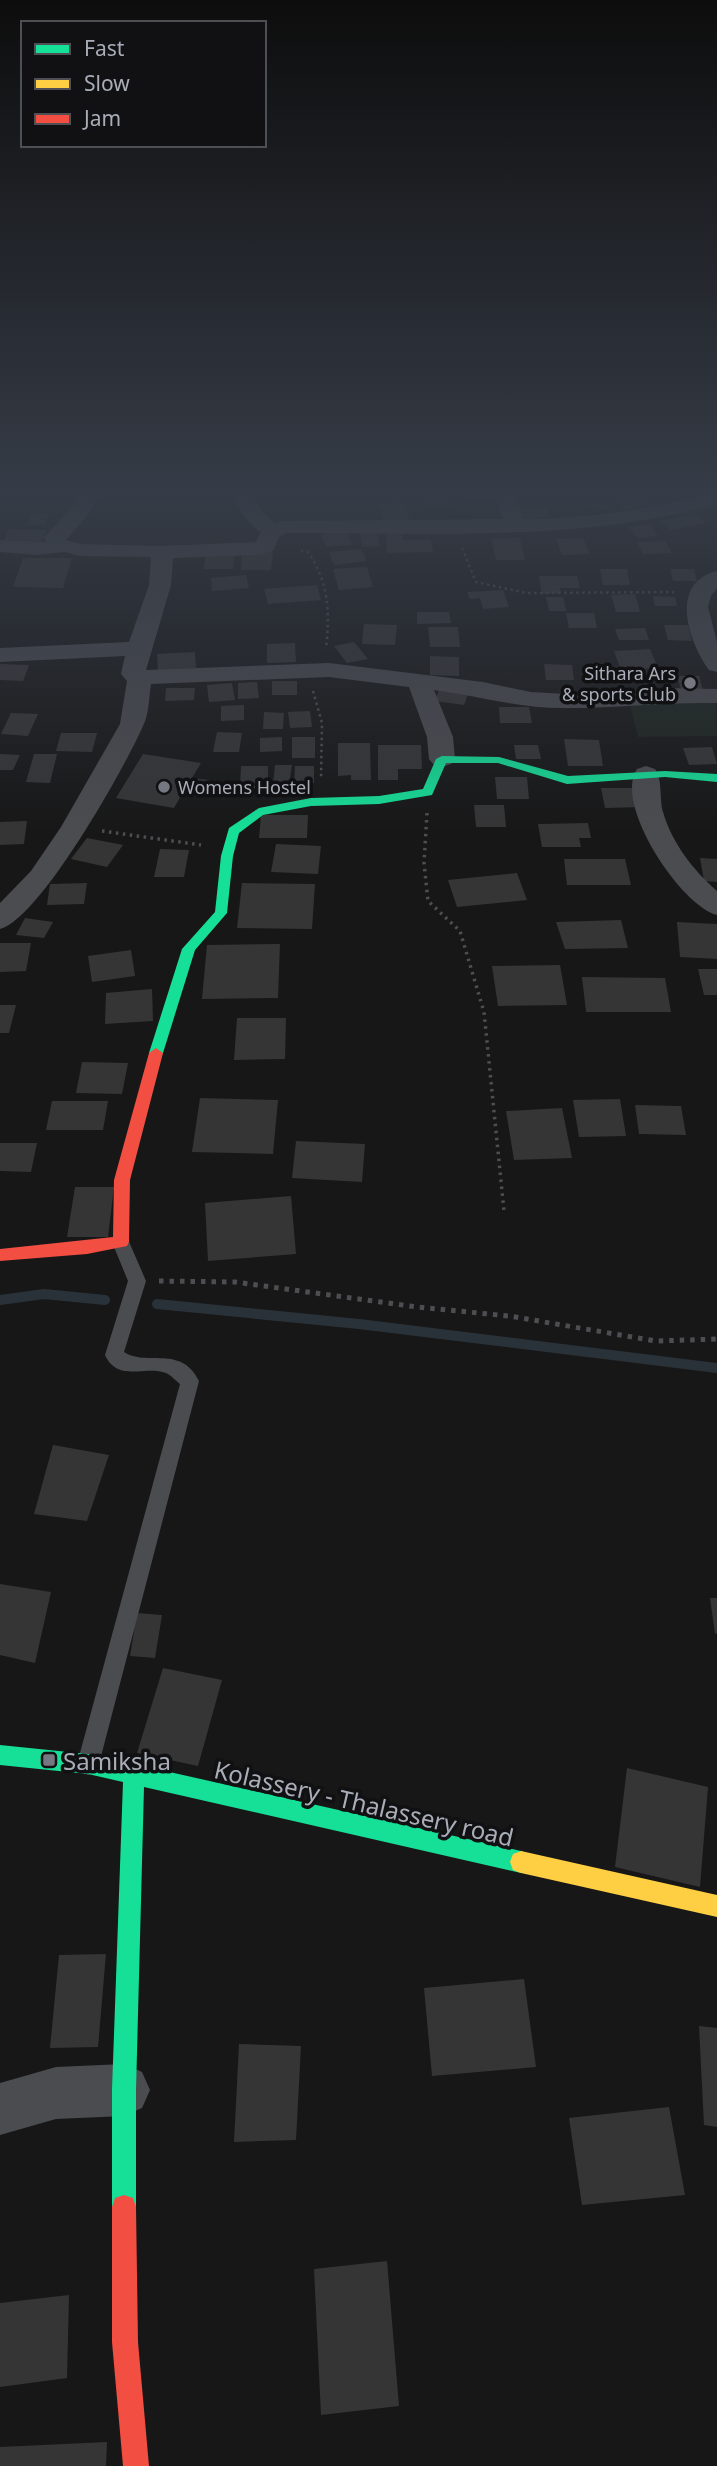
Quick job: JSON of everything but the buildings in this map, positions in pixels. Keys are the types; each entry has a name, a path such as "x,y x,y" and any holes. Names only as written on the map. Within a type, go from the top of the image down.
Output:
{"street":[{"path":"156,603 134,659 133,674 140,678 320,671 418,680 531,699 566,701 661,695 717,696"},
{"path":"698,603 697,621 717,665"},
{"path":"0,654 140,648"},
{"path":"0,920 41,877 74,827 132,724 140,678"},
{"path":"0,1255 87,1248 121,1242 122,1180 141,1102 189,949 221,913 233,831 259,812 320,801 379,800 428,792 442,759 440,737 418,680"},
{"path":"442,759 499,760 567,780 610,779 646,774 717,778"},
{"path":"646,774 645,790 664,844 688,879 717,906"},
{"name":"Kolassery - Thalassery road","path":"0,1755 88,1764 717,1906"},
{"path":"134,1774 124,2090 125,2342 136,2466"},
{"path":"0,2109 56,2092 124,2090"}],"lane":[{"path":"88,1764 190,1381 169,1366 128,1366 114,1355 138,1281 121,1242"}],"path":[{"path":"320,801 320,671 325,651 330,603"},
{"path":"428,792 425,863 428,901 460,932 484,1012 504,1210"},
{"path":"74,827 228,851"},
{"path":"138,1281 235,1282 417,1307 509,1315 656,1341 717,1339"}],"shaded area":[{"path":"716,700 717,736 638,737 629,701"}],"waterway":[{"path":"0,1300 44,1294 105,1300"},
{"path":"157,1304 359,1324 717,1368"}],"traffic: fast":[{"path":"156,1053 189,949 221,913 227,856 233,831 259,812 311,802 379,800 428,792 442,759 499,760 567,780 665,774 717,778"},
{"path":"0,1755 88,1764 521,1862"},
{"path":"124,2207 124,2090 134,1774"}],"traffic: slow":[{"path":"521,1862 717,1906"}],"traffic: jam":[{"path":"0,1255 87,1248 121,1242 122,1180 156,1053"},
{"path":"124,2207 125,2342 136,2466"}],"place":[{"name":"Sithara Ars & sports Club","path":"690,683"},
{"name":"Womens Hostel","path":"164,787"},
{"name":"Samiksha","path":"49,1760"}]}
